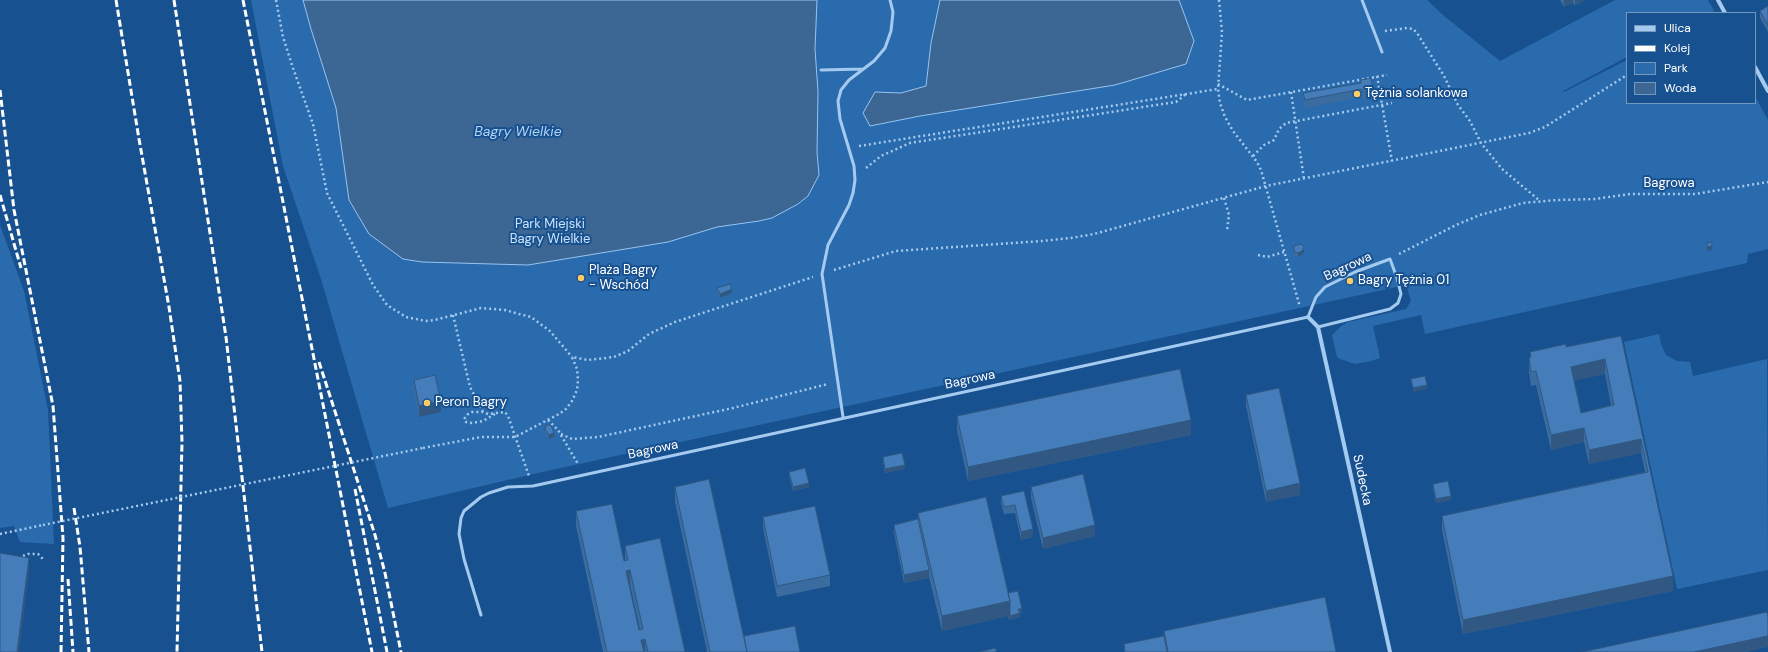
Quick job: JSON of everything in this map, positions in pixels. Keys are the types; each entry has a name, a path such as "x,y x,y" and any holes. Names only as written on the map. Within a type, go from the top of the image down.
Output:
{"street":[{"path":"1718,0 1724,12"},
{"path":"1756,69 1768,91"},
{"path":"1308,317 1318,327"},
{"name":"Sudecka","path":"1318,327 1390,652"}],"lane":[{"path":"843,417 822,274 828,245 849,205 853,194 854,166 840,119 838,101 841,90 849,80 874,61 885,48 891,31 893,12 890,0"},
{"path":"1362,0 1382,52"},
{"path":"821,70 863,69"},
{"name":"Bagrowa","path":"481,615 460,545 461,518 464,510 489,493 508,487 533,486 585,475 843,417 1308,317 1316,297 1325,288 1355,272 1390,259 1401,294 1398,303 1390,309 1318,327"}],"path":[{"path":"0,534 481,437 515,437 566,409 572,401 577,390 578,380 577,368 572,357 550,331 531,317 506,310 481,308 435,320 416,320 397,312 387,305 379,295 327,193 313,124 283,37 276,0"},
{"path":"1219,0 1222,32 1218,89 1225,118 1233,131 1253,156 1261,170 1300,307 1308,317"},
{"path":"1375,32 1407,28 1413,29 1444,76 1458,105 1470,121 1481,143 1502,169 1540,202"},
{"path":"1218,84 1248,100 1387,75"},
{"path":"572,357 588,360 614,357 628,350 649,334 675,322 896,251 1071,238 1118,228 1266,186 1481,143 1538,130 1626,75"},
{"path":"1377,76 1392,161"},
{"path":"849,148 1218,89"},
{"path":"1291,92 1304,179"},
{"path":"854,180 870,163 910,143 1176,102 1186,94"},
{"path":"1253,156 1264,145 1274,140 1283,124 1296,120 1392,103"},
{"name":"Bagrowa","path":"1390,259 1456,225 1480,215 1523,204 1557,200 1595,199 1630,194 1695,194 1768,182"},
{"path":"1224,198 1229,215 1227,231"},
{"path":"1258,255 1267,257 1284,252"},
{"path":"453,315 470,387 482,412"},
{"path":"548,420 561,434 572,439 598,437 734,408 770,397 838,381"},
{"path":"495,414 482,412 468,414 464,419 466,422 472,423 483,421 495,414 505,412 508,416 533,486"},
{"path":"561,434 565,445 585,475"},
{"path":"23,556 28,554 38,554 43,559"}],"green space":[{"name":"Park Miejski Bagry Wielkie","path":"251,0 1427,0 1443,15 1500,61 1615,0 1708,0 1714,11 1712,12 1626,12 1626,58 1563,91 1564,92 1626,61 1626,104 1756,104 1756,98 1768,120 1768,249 1748,254 1747,263 1425,334 1421,315 1373,326 1380,358 1371,361 1355,364 1337,357 1332,335 1341,326 1348,322 1406,309 1411,301 1406,285 542,472 388,508 321,279 283,166"},
{"path":"0,225 24,291 48,410 54,544 20,542 14,526 0,528"},
{"path":"1659,334 1661,344 1666,355 1677,361 1690,362 1693,376 1767,359 1768,570 1677,589 1624,342"}],"water":[{"name":"Bagry Wielkie","path":"303,0 817,0 815,49 818,92 817,152 819,175 808,196 798,204 772,218 717,227 668,242 528,265 422,262 403,259 369,234 349,200 336,108"},
{"path":"940,0 1179,0 1194,41 1186,64 1115,85 920,116 870,126 863,113 875,92 901,93 926,86 931,43"}],"building":[{"path":"1768,6 1768,25 1760,11"},
{"path":"1371,78 1373,90 1363,92 1362,89 1305,100 1303,93 1361,83 1361,80"},
{"path":"1712,242 1712,246 1707,247 1707,243"},
{"path":"1301,244 1304,247 1303,250 1298,253 1294,251 1294,246"},
{"path":"730,284 732,289 720,294 717,288"},
{"path":"1621,336 1673,576 1463,620 1442,516 1648,472 1641,439 1589,450 1584,428 1551,435 1536,371 1531,372 1529,358 1531,357 1530,352 1566,344 1566,347","holes":["1605,359 1614,405 1581,413 1571,367"]},
{"path":"1180,369 1191,420 968,467 957,416"},
{"path":"435,375 441,401 419,406 414,380"},
{"path":"1425,376 1427,385 1413,388 1411,379"},
{"path":"1279,388 1300,483 1266,491 1246,395"},
{"path":"546,425 551,425 554,433 549,435 545,429"},
{"path":"902,453 905,465 885,469 883,457"},
{"path":"805,468 809,483 793,487 789,472"},
{"path":"1083,474 1095,525 1043,538 1031,487"},
{"path":"709,479 747,652 710,652 675,487"},
{"path":"1448,481 1451,496 1436,499 1433,484"},
{"path":"1024,491 1033,529 1021,532 1015,505 1004,507 1001,496"},
{"path":"986,497 1010,601 942,616 918,513"},
{"path":"612,504 624,561 628,560 625,546 660,538 685,652 648,652 645,639 641,640 644,652 607,652 576,511","holes":["630,570 643,629 639,630 626,571"]},
{"path":"815,506 830,575 777,586 763,517"},
{"path":"918,519 929,570 904,575 894,525"},
{"path":"0,553 29,558 17,652 0,652"},
{"path":"1018,591 1022,609 1018,609 1020,613 1010,616 1010,601 1008,593"},
{"path":"1325,597 1336,652 1168,652 1164,631"},
{"path":"1767,612 1768,636 1694,652 1582,652"},
{"path":"795,626 800,652 747,652 744,636"},
{"path":"1164,636 1167,652 1125,652 1124,644"},
{"path":"996,648 996,652 979,652"}],"railway":[{"path":"116,0 169,307 180,381 182,442 177,652"},
{"path":"174,0 226,337 262,652"},
{"path":"243,0 372,652"},
{"path":"0,90 14,210 53,406 63,538 61,652"},
{"path":"0,195 21,268"},
{"path":"319,362 375,535 385,573 401,652"},
{"path":"355,489 387,652"},
{"path":"74,508 80,547 89,652"},
{"path":"68,579 73,652"}],"place":[{"name":"Tężnia solankowa","path":"1357,94"},
{"name":"Plaża Bagry - Wschód","path":"581,278"},
{"name":"Bagry Tężnia 01","path":"1350,281"},
{"name":"Peron Bagry","path":"427,403"}]}
